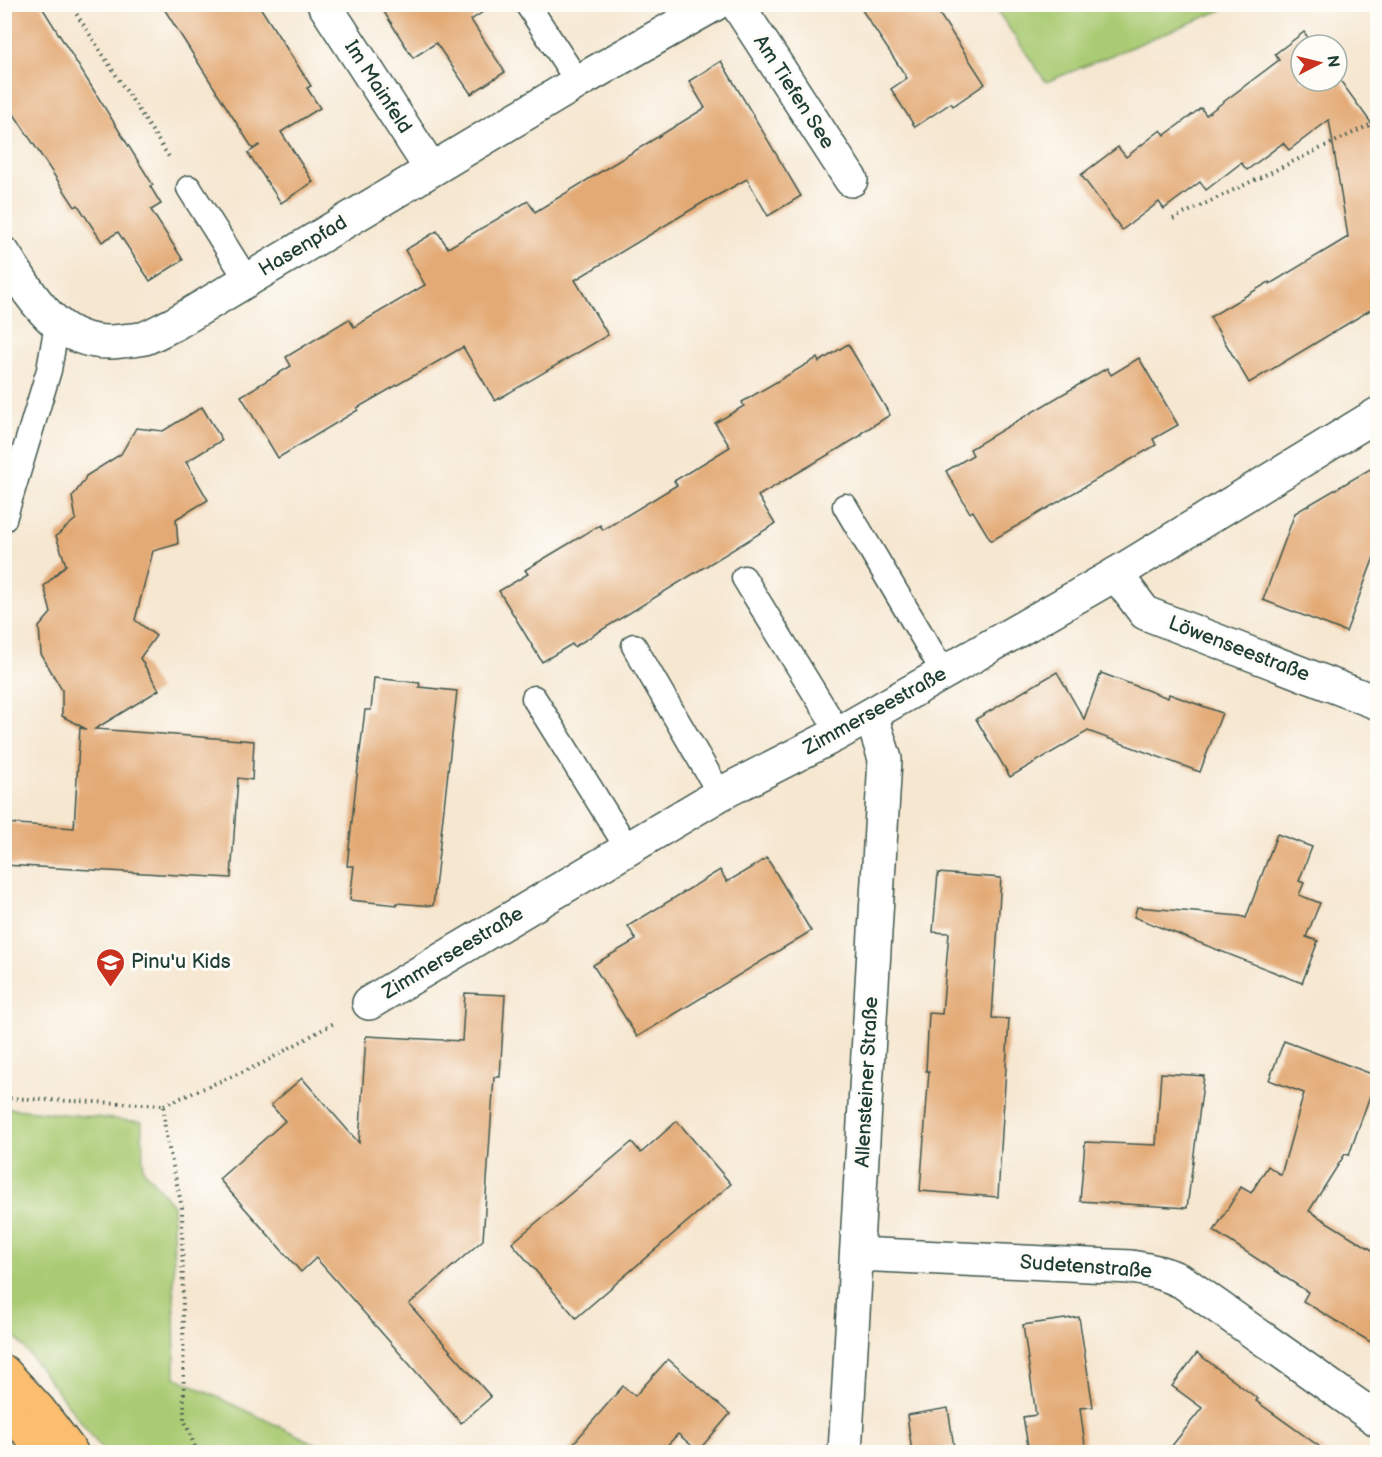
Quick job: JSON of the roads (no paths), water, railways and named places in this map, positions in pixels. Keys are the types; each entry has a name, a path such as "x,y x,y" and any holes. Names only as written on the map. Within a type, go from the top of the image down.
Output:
{"highway":[{"path":"4,1372 39,1410 71,1452"},
{"path":"4,1406 30,1434 40,1452"}],"street":[{"name":"Im Mainfeld","path":"324,4 431,169"},
{"name":"Hasenpfad","path":"4,254 42,310 57,324 92,341 112,342 144,338 174,324 578,82 716,4"},
{"name":"Am Tiefen See","path":"737,4 851,180"},
{"name":"Zimmerseestraße","path":"369,1004 720,794 839,734 1116,574 1377,414"},
{"name":"Löwenseestraße","path":"1116,574 1145,613 1377,703"},
{"name":"Allensteiner Straße","path":"845,1452 885,759 871,715"},
{"name":"Sudetenstraße","path":"857,1254 1131,1267 1168,1275 1183,1282 1377,1420"}],"lane":[{"path":"527,4 578,82"},
{"path":"189,188 247,280"},
{"path":"4,519 49,370 57,324"},
{"path":"845,506 944,673"},
{"path":"744,578 839,734"},
{"path":"634,646 720,794"},
{"path":"534,698 628,849"}],"place":[{"name":"Pinu'u Kids","path":"110,988"}]}
